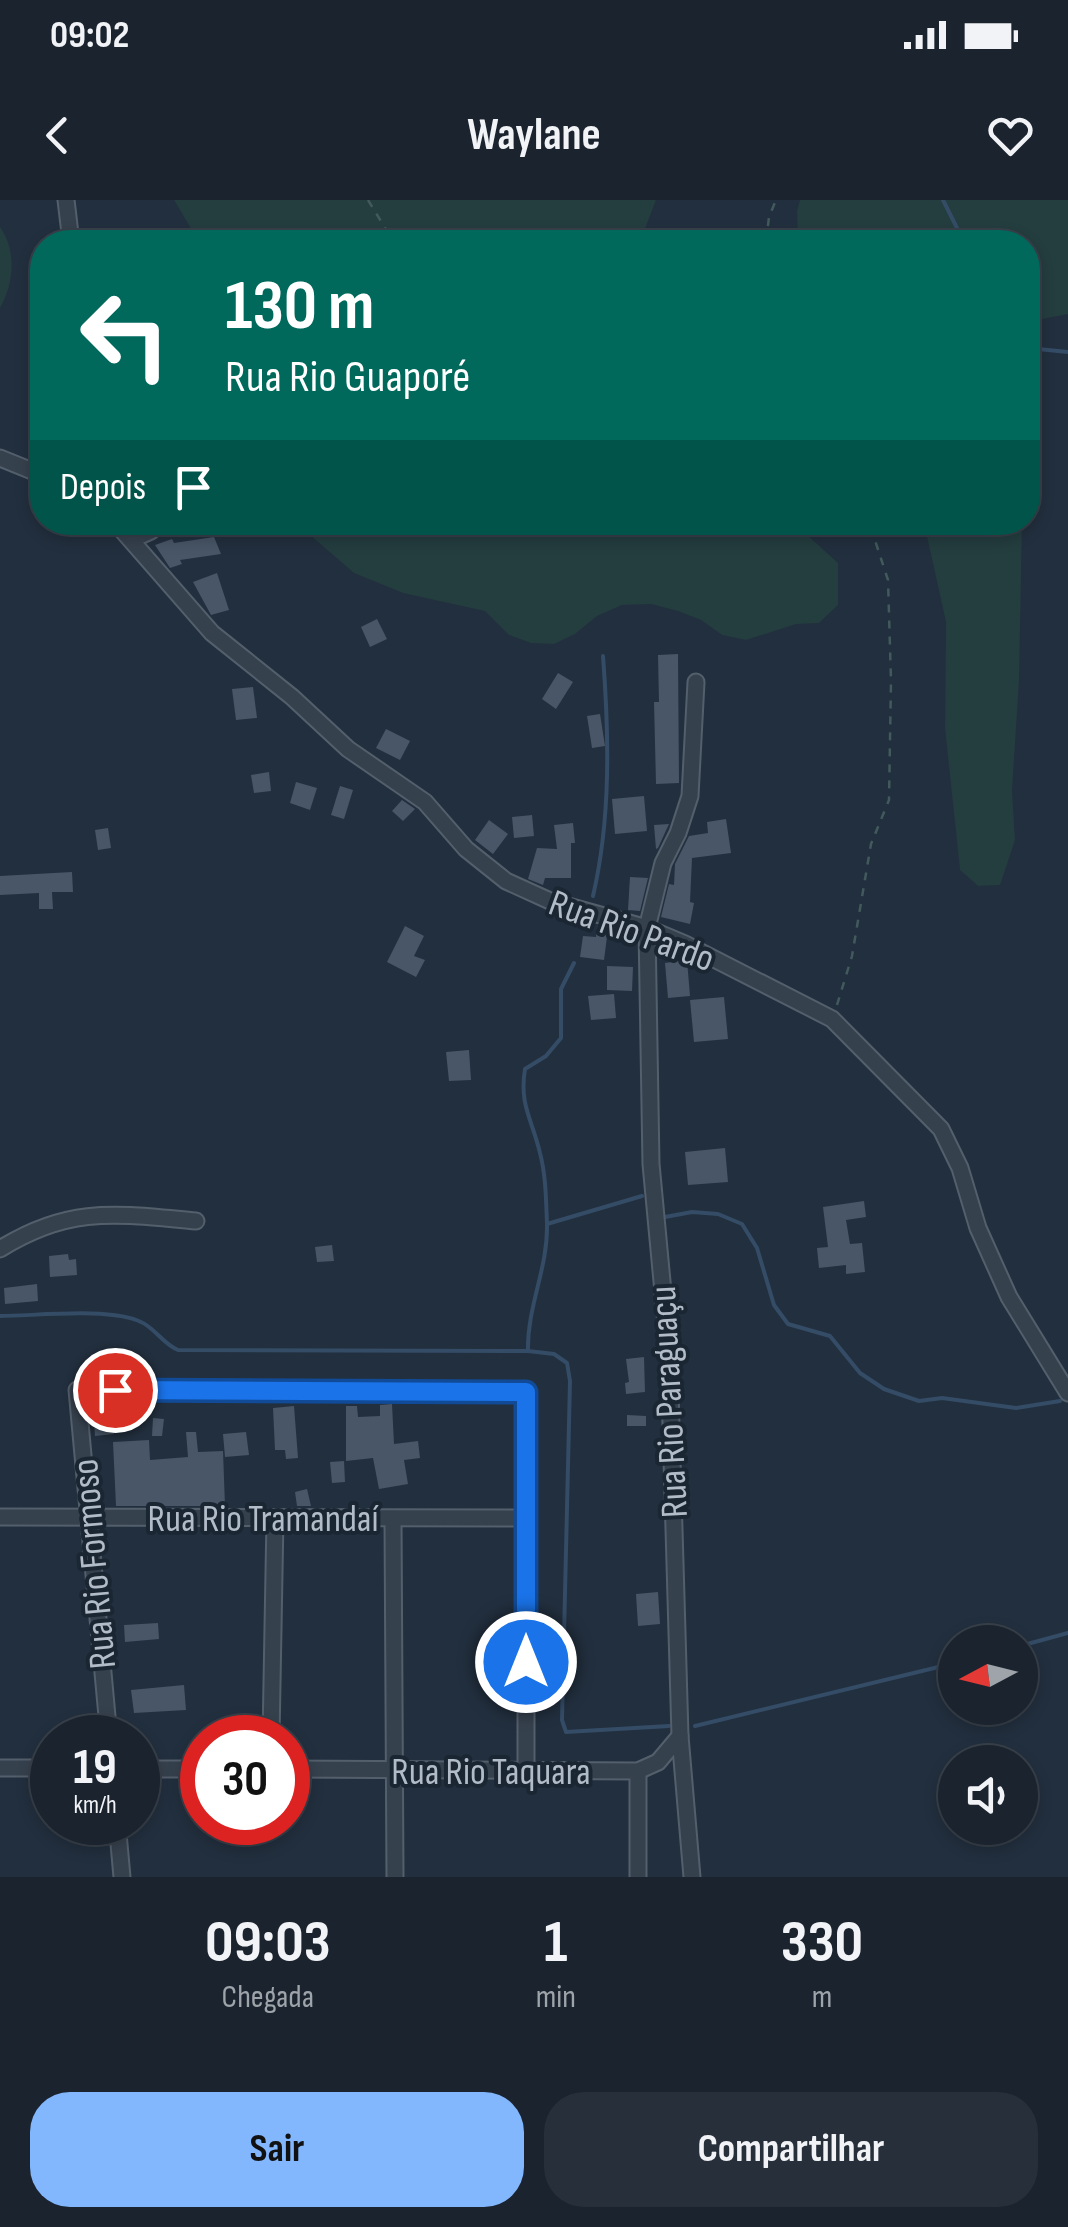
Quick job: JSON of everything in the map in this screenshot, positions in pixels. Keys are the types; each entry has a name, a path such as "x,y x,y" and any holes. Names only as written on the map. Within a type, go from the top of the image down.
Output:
{"street":[{"path":"66,200 70,230"},
{"path":"0,458 30,470"},
{"name":"Rua Rio Pardo","path":"128,535 212,633 292,697 348,749 424,802 466,849 506,881 550,901 646,928 832,1019 941,1128 1008,1297 1063,1374 1068,1393"},
{"path":"133,540 142,535"},
{"name":"Rua Rio Paraguaçu","path":"692,1877 680,1736 668,1338 651,1164 646,928 663,863 690,796 696,682"},
{"path":"0,1249 24,1234 81,1215 196,1221"},
{"name":"Rua Rio Formoso","path":"107,1715 78,1390 526,1392 526,1518"},
{"name":"Rua Rio Tramandaí","path":"0,1517 526,1518"},
{"path":"272,1715 275,1518"},
{"path":"526,1518 526,1771"},
{"path":"393,1519 395,1877"},
{"name":"Rua Rio Taquara","path":"310,1770 638,1771 650,1769 680,1736"},
{"path":"0,1768 30,1768"},
{"path":"638,1771 638,1877"},
{"path":"119,1845 122,1877"}],"path":[{"path":"368,200 386,230"},
{"path":"768,230 776,200"},
{"path":"832,1019 852,956 870,844 889,800 888,580 872,535"}],"green space":[{"path":"174,200 656,200 645,230 192,230"},
{"path":"800,200 1068,200 1068,314 1040,319 1040,230 798,230"},
{"path":"0,227 9,246 12,267 0,308"},
{"path":"310,535 807,535 838,563 838,605 819,623 796,624 746,640 722,635 701,620 678,611 651,604 622,605 554,644 531,643 509,635 485,611 403,593 354,573"},
{"path":"927,535 1022,535 1012,791 1015,840 1000,885 978,886 960,870 945,728 946,622"}],"building":[{"path":"214,537 221,554 180,560 182,564 170,568 155,545 172,539 174,543"},
{"path":"217,573 229,610 211,615 193,582"},
{"path":"377,619 387,639 370,647 361,627"},
{"path":"678,654 679,783 656,784 654,702 659,702 658,655"},
{"path":"558,673 573,682 556,709 542,699"},
{"path":"253,687 257,718 236,720 232,689"},
{"path":"600,714 605,746 592,748 587,716"},
{"path":"386,729 410,741 400,760 376,748"},
{"path":"269,772 271,791 254,793 251,775"},
{"path":"296,782 317,788 310,810 290,803"},
{"path":"340,786 353,790 344,819 331,815"},
{"path":"644,796 647,831 615,834 612,799"},
{"path":"402,800 415,809 403,821 392,811"},
{"path":"532,815 534,836 514,838 512,817"},
{"path":"726,819 731,853 692,858 690,902 694,903 690,924 661,917 669,884 674,885 675,864 689,836 708,833 707,822"},
{"path":"489,820 508,834 493,854 475,840"},
{"path":"573,823 571,878 545,878 543,885 528,879 537,848 557,849 554,825"},
{"path":"669,824 658,848 656,849 654,825"},
{"path":"108,828 111,848 98,850 95,830"},
{"path":"72,872 73,892 52,892 53,909 39,909 39,893 0,895 0,876"},
{"path":"630,877 648,878 640,911 628,910"},
{"path":"405,926 424,936 414,956 425,960 416,977 387,962"},
{"path":"597,926 608,929 604,960 580,957 583,936 596,937"},
{"path":"687,960 690,996 668,998 665,963"},
{"path":"607,966 633,967 632,991 607,990"},
{"path":"614,994 616,1018 591,1020 588,996"},
{"path":"724,997 728,1039 694,1042 690,1000"},
{"path":"469,1050 471,1080 449,1081 446,1052"},
{"path":"725,1148 728,1182 688,1185 685,1152"},
{"path":"864,1201 866,1217 846,1220 850,1244 862,1243 865,1272 846,1274 846,1265 819,1268 817,1248 828,1247 823,1207"},
{"path":"332,1245 334,1261 317,1262 315,1247"},
{"path":"68,1254 69,1260 76,1259 77,1275 50,1277 49,1256"},
{"path":"37,1284 38,1301 5,1304 4,1288"},
{"path":"644,1357 645,1392 626,1394 626,1359"},
{"path":"392,1404 394,1444 418,1441 420,1458 404,1460 408,1484 379,1489 373,1458 346,1461 346,1406 357,1406 358,1417 380,1416 380,1405"},
{"path":"111,1406 114,1434 95,1436 93,1407"},
{"path":"294,1406 298,1458 286,1459 285,1450 275,1450 273,1408"},
{"path":"627,1415 646,1416 646,1426 627,1426"},
{"path":"153,1418 164,1419 162,1436 152,1436"},
{"path":"186,1432 196,1432 198,1452 223,1451 225,1506 116,1506 113,1442 149,1440 150,1460 188,1457"},
{"path":"246,1432 249,1455 225,1457 223,1434"},
{"path":"344,1461 345,1482 332,1483 330,1462"},
{"path":"307,1489 311,1506 297,1506 295,1492"},
{"path":"658,1592 660,1624 638,1626 636,1594"},
{"path":"158,1623 159,1639 125,1642 124,1625"},
{"path":"184,1685 186,1710 134,1713 131,1690"}],"waterway":[{"path":"943,200 958,230"},
{"path":"1040,349 1068,352"},
{"path":"593,896 603,837 607,777 603,656"},
{"path":"547,1224 543,1170 525,1102 525,1069 546,1056 561,1038 561,989 574,963"},
{"path":"528,1351 547,1224 642,1196"},
{"path":"665,1217 692,1212 718,1214 742,1224 757,1248 774,1305 788,1324 830,1336 860,1373 884,1389 919,1401 942,1398 1016,1408 1060,1401"},
{"path":"0,1316 128,1317 146,1325 178,1350 554,1354 567,1363 570,1381 562,1720 566,1732 669,1726"},
{"path":"1038,1641 1068,1633"},
{"path":"695,1726 938,1667"}],"route":[{"path":"115,1390 526,1392 526,1662"}]}
